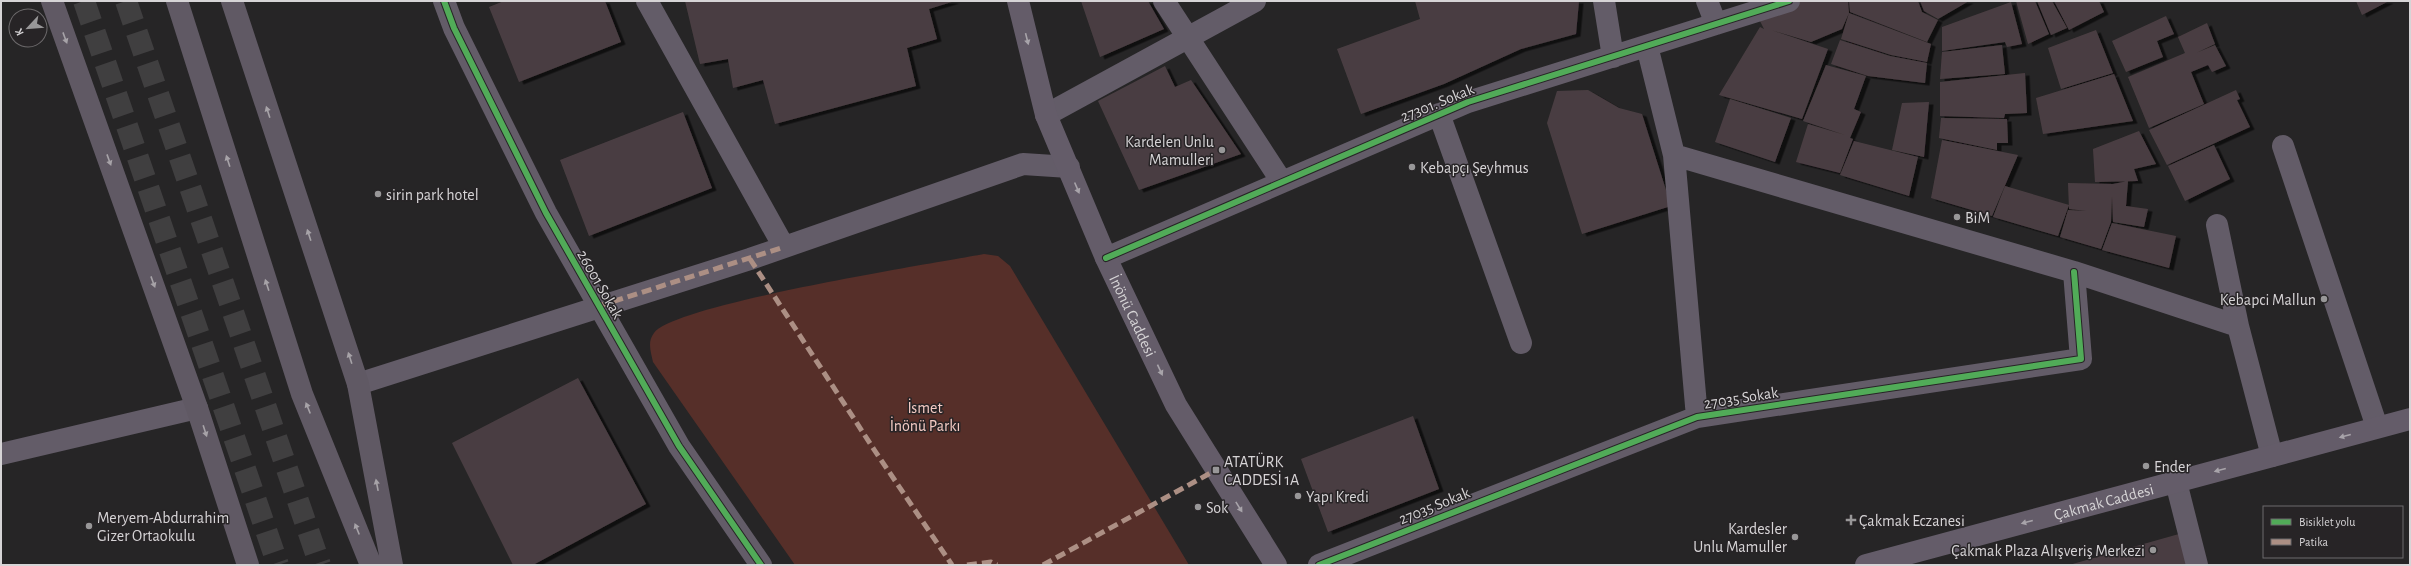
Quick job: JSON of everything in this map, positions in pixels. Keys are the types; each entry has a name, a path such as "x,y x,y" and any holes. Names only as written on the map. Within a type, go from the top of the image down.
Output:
{"highway":[{"path":"52,1 198,408 248,565"},
{"path":"176,1 302,394 371,565"},
{"path":"232,1 358,384 392,565"}],"main road":[{"name":"İnönü Caddesi","path":"1018,1 1046,115 1106,258 1176,405 1276,565"},
{"name":"Çakmak Caddesi","path":"1877,564 2410,418"}],"street":[{"name":"26001 Sokak","path":"444,1 454,28 546,213 679,446 761,565"},
{"path":"647,1 784,247"},
{"path":"1164,1 1282,182"},
{"path":"1046,115 1255,1"},
{"path":"1604,1 1612,57"},
{"path":"1707,1 1716,24"},
{"name":"27301. Sokak","path":"1106,258 1468,102 1789,1"},
{"path":"1647,46 1674,155 1697,417"},
{"path":"1440,114 1521,343"},
{"path":"2283,146 2377,427"},
{"path":"1674,155 2074,272 2238,326"},
{"path":"358,384 784,247 1023,164 1069,167"},
{"path":"2217,225 2238,326 2272,456"},
{"name":"27035 Sokak","path":"1319,565 1697,417 2081,359 2074,272"},
{"path":"1,454 198,408"},
{"path":"2176,482 2197,565"}],"green space":[{"name":"İsmet İnönü Parkı","path":"984,254 998,256 1010,266 1189,565 795,565 653,362 650,343 654,333 672,322 707,310 808,286"}],"building":[{"path":"504,1 605,1 621,42 519,82 489,7"},
{"path":"685,1 955,1 929,9 937,39 907,48 916,86 775,124 763,80 733,88 728,59 700,64"},
{"path":"1081,1 1148,1 1164,29 1100,57"},
{"path":"1415,1 1579,1 1576,34 1521,49 1444,84 1361,114 1337,49 1420,19"},
{"path":"1798,1 1848,1 1849,13 1842,29 1811,42 1771,30 1828,49 1802,119 1719,95 1760,27 1764,29 1760,21"},
{"path":"1849,1 1918,1 1922,12 1938,20 1927,42 1850,12"},
{"path":"1920,1 1969,1 1938,19 1924,11"},
{"path":"2016,1 2035,1 2049,34 2028,44"},
{"path":"2037,1 2052,1 2067,28 2051,35"},
{"path":"2054,1 2099,1 2104,12 2069,30"},
{"path":"2356,1 2389,1 2362,15"},
{"path":"2011,2 2022,44 2007,47 2005,42 1942,51 1942,27"},
{"path":"1849,13 1931,44 1927,62 1891,55 1841,39"},
{"path":"2166,16 2174,34 2157,41 2163,57 2126,72 2112,41"},
{"path":"2207,23 2215,44 2196,53 2215,45 2226,66 2212,72 2208,65 2191,72 2204,104 2149,128 2128,77 2185,53 2178,37"},
{"path":"2096,30 2113,73 2061,89 2048,48"},
{"path":"1840,40 1890,56 1927,63 1925,83 1868,76 1831,64"},
{"path":"2002,45 2005,74 1940,79 1942,52"},
{"path":"1826,65 1866,76 1854,109 1861,112 1850,138 1853,139 1840,173 1796,162 1808,124 1845,135 1803,121"},
{"path":"1165,66 1175,87 1191,80 1241,154 1139,190 1098,101"},
{"path":"2025,73 2027,113 2005,114 2004,118 1940,116 1940,82"},
{"path":"2114,74 2133,121 2043,134 2036,98"},
{"path":"1588,90 1619,108 1642,114 1671,206 1582,234 1547,123 1557,91"},
{"path":"2236,90 2240,99 2237,100 2250,127 2167,165 2149,130"},
{"path":"1730,99 1791,118 1775,162 1715,142"},
{"path":"1929,102 1924,157 1892,150 1902,103"},
{"path":"683,112 712,188 589,236 560,160"},
{"path":"1941,118 2007,119 2008,143 1997,143 1997,150 1939,138"},
{"path":"2139,131 2156,164 2134,169 2138,181 2095,182 2093,149"},
{"path":"1942,140 2018,155 1992,216 1931,198"},
{"path":"1854,141 1918,157 1909,196 1840,175"},
{"path":"2214,145 2230,179 2185,201 2168,166"},
{"path":"2128,181 2126,206 2148,209 2144,227 2113,222 2112,196 2111,222 2101,249 2060,237 2068,210 2087,211 2069,209 2068,183 2113,184"},
{"path":"2005,186 2069,205 2058,236 1993,217"},
{"path":"2112,223 2176,236 2169,268 2102,250"},
{"path":"578,378 646,504 533,565 513,565 452,443"},
{"path":"1413,416 1439,489 1328,532 1301,459"},
{"name":"Çakmak Plaza Alışveriş Merkezi","path":"2179,534 2187,565 2069,565"}],"tunnel":[{"path":"84,1 278,565"},
{"path":"126,1 320,565"}],"marked path":[{"path":"599,306 784,247"},
{"path":"750,259 875,451 952,565"},
{"path":"1043,565 1216,470"},
{"path":"967,565 991,562 997,565"}],"cycle path":[{"path":"444,1 454,28 546,213 679,446 761,565"},
{"path":"1106,258 1468,102 1789,1"},
{"path":"1319,565 1697,417 2081,359 2074,272"}],"place":[{"name":"Kardelen Unlu Mamulleri","path":"1222,150"},
{"name":"Kebapçı Şeyhmus","path":"1412,167"},
{"name":"sirin park hotel","path":"378,194"},
{"name":"BiM","path":"1957,217"},
{"name":"Kebapci Mallun","path":"2324,299"},
{"name":"Ender","path":"2146,466"},
{"name":"ATATÜRK CADDESİ 1A","path":"1216,470"},
{"name":"Yapı Kredi","path":"1298,496"},
{"name":"Sok","path":"1198,507"},
{"name":"Çakmak Eczanesi","path":"1851,520"},
{"name":"Meryem-Abdurrahim Gizer Ortaokulu","path":"89,526"},
{"name":"Kardesler Unlu Mamuller","path":"1795,537"},
{"name":"Çakmak Plaza Alışveriş Merkezi","path":"2153,550"}]}
